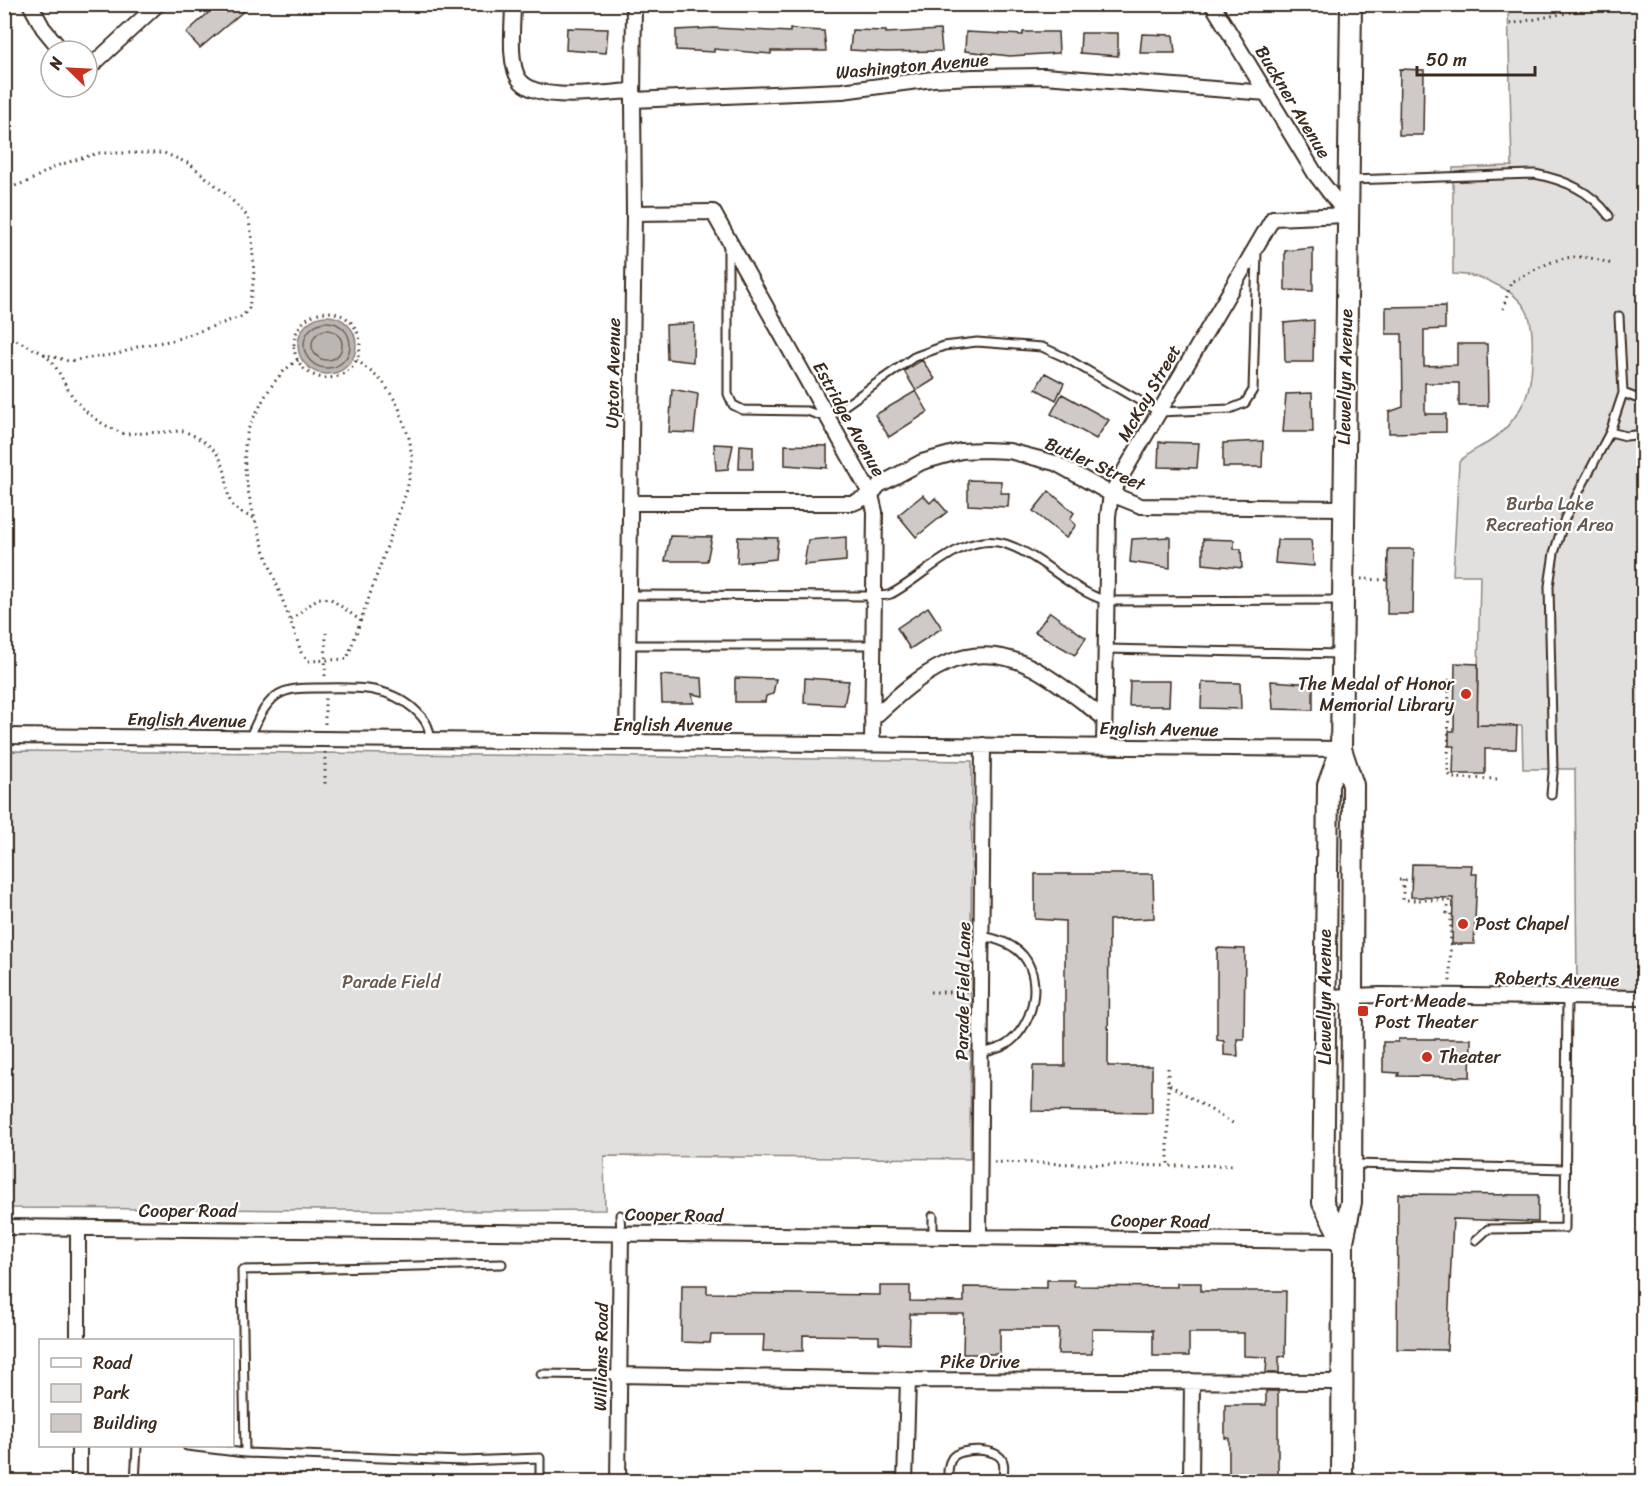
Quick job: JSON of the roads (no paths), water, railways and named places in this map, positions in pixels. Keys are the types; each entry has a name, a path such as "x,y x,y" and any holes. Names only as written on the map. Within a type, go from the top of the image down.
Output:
{"street":[{"path":"30,4 43,28 52,39"},
{"path":"99,59 158,4"},
{"name":"Washington Avenue","path":"513,4 513,60 519,79 530,88 554,94 633,96 842,91 933,79 985,76 1044,76 1267,93"},
{"name":"Upton Avenue","path":"627,742 634,213 634,4"},
{"name":"Buckner Avenue","path":"1212,4 1316,175 1347,215"},
{"name":"Llewellyn Avenue","path":"1343,1241 1323,1203 1328,785 1341,750 1350,4"},
{"name":"Estridge Avenue","path":"634,213 713,212 871,495 875,512 872,744"},
{"name":"McKay Street","path":"1104,746 1108,516 1111,494 1273,218 1347,215"},
{"name":"Butler Street","path":"630,503 853,503 871,495 879,485 922,462 961,451 984,450 1009,451 1055,463 1111,494 1141,506 1343,508"},
{"path":"872,719 920,679 958,658 978,653 1001,656 1034,668 1104,718"},
{"name":"English Avenue","path":"4,736 1341,750"},
{"name":"Parade Field Lane","path":"979,1237 983,745"},
{"name":"Llewellyn Avenue","path":"1341,750 1353,785 1351,1202 1343,1241 1342,1482"},
{"name":"Roberts Avenue","path":"1325,997 1644,998"},
{"name":"Cooper Road","path":"4,1227 1343,1241"},
{"path":"78,1228 78,1339"},
{"name":"Williams Road","path":"618,1482 621,1233"},
{"name":"Pike Drive","path":"619,1375 908,1380 1341,1382"},
{"path":"905,1482 908,1380"},
{"path":"1191,1482 1192,1381"},
{"path":"79,1447 79,1482"}],"lane":[{"path":"1348,180 1535,174 1559,179 1580,189 1600,203 1609,216"},
{"path":"728,240 728,394 733,405 743,410 807,411 827,418 914,357 944,346 977,342 1042,346 1159,412 1230,409 1245,403 1253,390 1257,246"},
{"path":"1551,795 1553,772 1549,586 1554,553 1565,518 1610,432 1623,393 1619,315"},
{"path":"1623,393 1644,401"},
{"path":"1610,432 1626,436 1644,434"},
{"path":"629,595 889,595 953,552 990,542 1004,543 1019,550 1074,587 1090,596 1107,601 1343,600"},
{"path":"628,645 872,645"},
{"path":"1106,649 1343,654"},
{"path":"249,739 260,715 277,695 298,688 339,688 382,690 393,695 422,717 430,728 430,740"},
{"path":"980,1053 1008,1044 1030,1014 1035,994 1034,980 1024,957 1014,947 982,936"},
{"path":"1476,1240 1488,1229 1564,1228 1567,997"},
{"path":"1351,1164 1565,1168"},
{"path":"620,1215 621,1233"},
{"path":"933,1216 933,1236"},
{"path":"245,1453 242,1270 502,1264"},
{"path":"541,1374 619,1375"},
{"path":"135,1482 137,1447"},
{"path":"195,1447 245,1453 463,1461 540,1458 540,1482"},
{"path":"948,1482 948,1467 952,1457 962,1451 992,1451 999,1455 1003,1462 1002,1482"}],"water":[{"path":"327,316 338,318 351,329 356,345 354,356 343,369 327,374 316,372 303,361 298,345 300,334 311,321"}],"place":[{"name":"The Medal of Honor Memorial Library","path":"1466,694"},
{"name":"Post Chapel","path":"1463,924"},
{"name":"Fort Meade Post Theater","path":"1363,1011"},
{"name":"Theater","path":"1427,1057"}],"park label":[{"name":"Burba Lake Recreation Area","path":"1550,514"},
{"name":"Parade Field","path":"391,982"}]}
